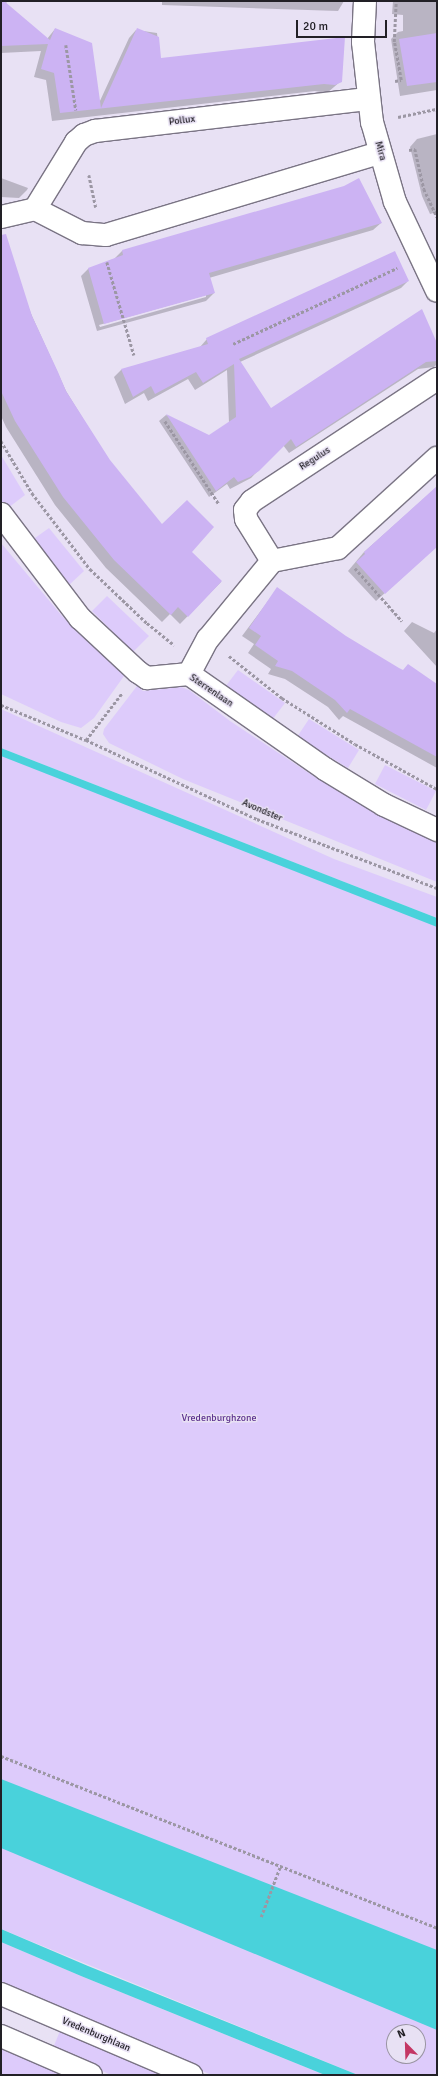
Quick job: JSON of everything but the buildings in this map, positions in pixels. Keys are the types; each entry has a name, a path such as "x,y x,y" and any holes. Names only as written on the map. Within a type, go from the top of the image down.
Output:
{"street":[{"name":"Mira","path":"365,1 363,42 372,122 395,202 422,256 437,291"},
{"name":"Pollux","path":"35,209 76,142 84,135 95,131 369,99"},
{"path":"1,217 35,209 82,233 100,235 380,153"},
{"name":"Regulus","path":"245,510 252,501 437,378"},
{"path":"192,668 208,639 272,562 338,548 437,458"},
{"path":"245,510 246,519 272,562"},
{"name":"Sterrenlaan","path":"1,514 80,618 138,672 147,678 192,668 325,769 384,805 437,830"},
{"name":"Vredenburghlaan","path":"1,1994 191,2075"},
{"path":"1,2036 90,2075"}],"path":[{"path":"390,82 401,80 394,42 396,1"},
{"path":"372,122 437,109"},
{"path":"396,110 398,124"},
{"path":"403,152 415,149 424,189 437,217"},
{"path":"100,235 134,355"},
{"path":"233,344 422,256"},
{"path":"165,421 220,505 245,510"},
{"path":"1,441 32,493 90,568 192,668"},
{"path":"338,548 402,621"},
{"path":"208,639 282,698 355,744 437,789"},
{"path":"86,740 138,672"},
{"name":"Avondster","path":"1,705 86,740 257,818 437,888"},
{"path":"1,1756 437,1928"},
{"path":"261,1917 280,1867"}],"green space":[{"path":"1,455 25,495 4,511 1,507"},
{"path":"49,528 84,571 68,586 28,543"},
{"path":"1,543 62,616 124,676 94,718 81,728 61,722 1,694"},
{"path":"107,596 149,636 133,652 92,611"},
{"path":"238,670 285,703 272,720 225,687"},
{"path":"137,686 143,691 181,687 189,690 230,721 321,781 437,843 437,882 183,779 109,743 103,734 104,729"},
{"path":"1,709 334,859 437,897 437,918 1,748"},
{"path":"309,719 359,750 348,768 297,737"},
{"name":"Vredenburghzone","path":"1,754 437,924 437,2075 358,2075 1,1929"},
{"path":"385,765 436,791 426,810 375,784"},
{"path":"1,1942 325,2075 212,2075 180,2062 1,1988"},
{"path":"60,2031 169,2075 111,2075 53,2048"},
{"path":"1,2045 69,2075 1,2075"}],"water":[{"path":"1,748 437,918 437,927 1,756"},
{"path":"1,1779 437,1950 437,2030 426,2025 426,2024 423,2024 1,1848"},
{"path":"1,1929 88,1966 358,2075 325,2075 81,1976 1,1942"}]}
